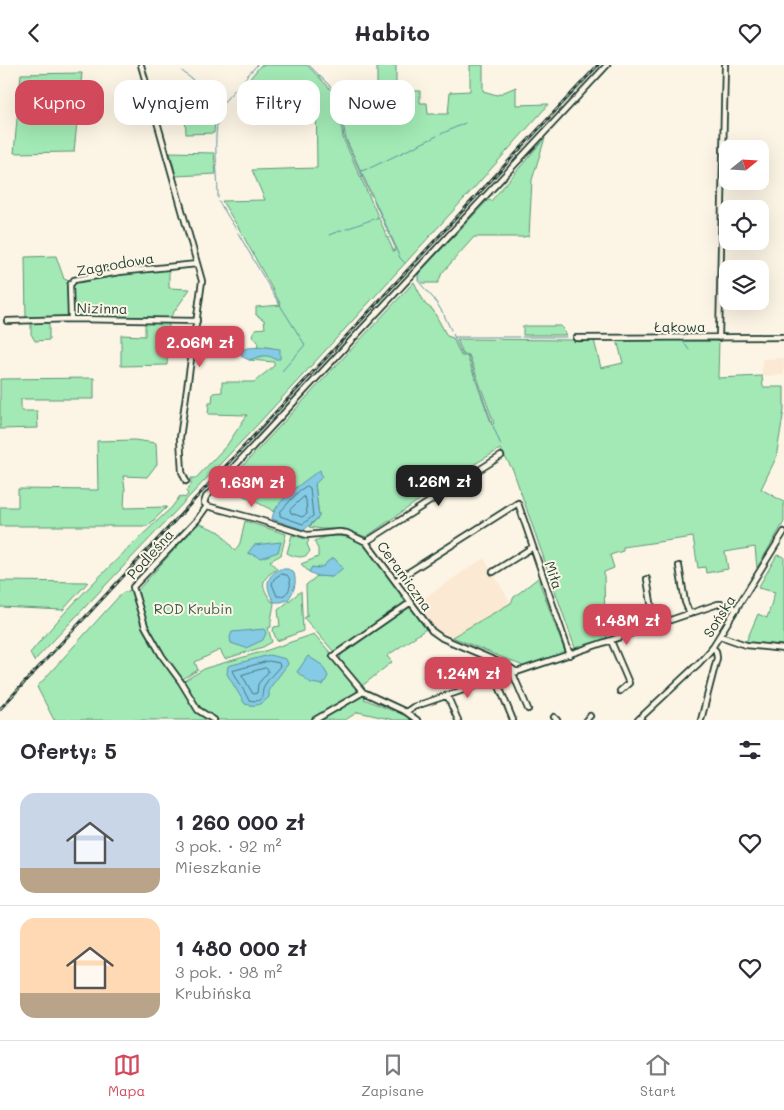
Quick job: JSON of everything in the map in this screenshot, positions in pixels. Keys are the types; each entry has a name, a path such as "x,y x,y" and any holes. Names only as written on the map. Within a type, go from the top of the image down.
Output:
{"street":[{"path":"141,65 202,285 180,439 182,472 186,481"},
{"path":"207,506 204,503 206,497 607,65"},
{"path":"719,338 725,65"},
{"name":"Zagrodowa","path":"71,319 70,285 74,280 119,272 197,264"},
{"name":"Nizinna","path":"7,321 71,319 197,321"},
{"name":"Łąkowa","path":"576,338 784,337"},
{"path":"366,542 501,456"},
{"name":"Miła","path":"395,581 518,503 570,655"},
{"name":"Ceramiczna","path":"207,506 307,535 347,533 366,542 432,631 442,638 508,667 515,673"},
{"name":"Podleśna","path":"207,506 198,519 134,587 145,625 162,656 198,710 214,720"},
{"name":"Sońska","path":"638,720 700,663 720,636 784,532"},
{"path":"493,572 533,547"},
{"path":"679,566 690,614"},
{"path":"647,579 655,626"},
{"path":"411,603 333,656 363,692 406,712 417,720"},
{"path":"406,712 413,707 447,695 722,604 737,609"},
{"path":"720,636 746,645 784,649"},
{"path":"612,641 629,683 620,691"},
{"path":"701,720 717,658 716,651 712,647"},
{"path":"515,673 528,709"},
{"path":"496,679 513,720"},
{"path":"315,720 363,692"},
{"path":"447,695 458,720"},
{"path":"586,720 590,716"}],"shaded area":[{"path":"784,358 784,375 762,376 762,359"},
{"path":"484,558 511,603 452,637 439,631 431,625 416,603"}],"green space":[{"path":"261,65 307,65 330,89 330,125 341,125 343,138 394,252 396,247 346,139 343,125 415,125 415,91 420,91 420,103 427,103 428,114 448,114 450,92 470,91 470,65 483,65 483,91 497,95 516,87 516,105 549,104 258,424 34,661 30,653 63,614 172,507 180,496 185,498 188,494 186,491 191,485 191,478 196,478 227,445 247,415 208,414 209,403 212,403 213,393 222,392 222,382 254,382 274,366 274,362 249,360 263,355 270,356 272,348 257,349 258,342 252,335 255,329 265,328 264,320 256,315 256,307 281,305 222,201 265,200 252,170 317,168 316,125 320,125 320,80 249,80"},
{"path":"377,65 396,65 396,80 377,80"},
{"path":"82,73 81,80 20,80 21,74"},
{"path":"16,125 77,125 74,152 14,153"},
{"path":"186,125 215,125 214,133 186,134"},
{"path":"545,138 532,180 529,236 474,237 442,273 438,283 423,283 419,280 419,273 488,200 491,201"},
{"path":"170,152 214,153 216,174 176,176"},
{"path":"56,256 64,279 69,281 69,315 67,317 26,319 25,257"},
{"path":"169,269 169,288 190,289 169,319 78,317 73,314 73,287 77,282 111,275"},
{"path":"414,282 425,304 433,310 447,336 453,338 461,356 467,356 492,425 494,423 469,355 463,354 457,339 572,340 578,342 594,340 601,368 623,363 617,340 719,339 718,378 762,376 763,387 784,387 784,410 776,458 761,489 784,502 784,522 757,568 755,547 725,552 728,569 706,573 705,567 698,568 693,537 623,547 623,551 610,555 614,568 604,572 605,630 607,638 575,648 513,470 500,449 448,480 366,537 345,529 309,527 319,517 315,484 296,487 273,512 224,486"},
{"path":"31,322 49,322 49,340 35,341 31,334"},
{"path":"145,323 169,323 167,365 121,366 121,335 145,336"},
{"path":"523,326 561,326 566,335 523,335"},
{"path":"94,378 94,399 21,399 21,411 37,411 38,428 0,429 0,379"},
{"path":"134,440 156,443 157,464 147,477 123,476 125,489 124,508 167,507 148,526 0,526 0,507 18,507 18,489 98,490 97,441"},
{"name":"ROD Krubin","path":"245,521 286,534 281,555 270,561 277,569 267,577 264,584 268,596 272,602 274,601 271,627 268,628 272,642 263,647 225,659 220,650 195,662 198,670 181,680 162,656 145,625 138,590 198,523 220,532 235,551 240,543"},
{"path":"292,535 309,540 307,544 310,551 306,556 293,556 287,553"},
{"path":"329,536 349,538 362,544 382,567 405,601 334,652 304,618 307,616 306,585 317,576 332,577 328,561 325,566 312,567 309,572 301,564 318,557 318,549 314,541"},
{"path":"777,555 784,557 784,645 746,642 758,614 767,618 775,592 758,588"},
{"path":"538,578 565,652 523,666 452,637 511,603 514,597"},
{"path":"0,581 88,582 63,610 0,607"},
{"path":"131,590 144,626 197,710 211,720 54,720 37,687 122,593"},
{"path":"301,591 303,631 277,641 273,631 274,627 280,626 278,610"},
{"path":"408,608 411,608 426,629 387,656 392,662 362,686 340,659 341,655"},
{"path":"314,634 367,695 364,699 393,711 394,709 413,720 394,720 358,712 345,720 218,720 199,709 182,682 206,668"}],"water":[{"path":"266,347 280,349 280,359 265,356 249,360 241,356 242,350 247,348"},
{"path":"320,470 322,477 315,484 319,517 304,530 272,519 278,505 284,498"},
{"path":"281,542 278,552 261,558 248,553 254,545"},
{"path":"334,558 343,568 332,577 317,576 309,572 312,567 324,566"},
{"path":"280,569 288,569 294,573 295,584 288,600 274,602 269,592 268,583 271,576"},
{"path":"264,629 266,633 263,640 246,648 231,643 230,637 232,632"},
{"path":"269,655 286,659 288,664 269,689 269,697 266,700 261,704 245,704 227,674 228,666"},
{"path":"308,656 322,665 328,676 323,685 311,683 297,672"}],"waterway":[{"path":"182,71 222,104 257,65"},
{"path":"309,65 339,95 344,137 371,196"},
{"path":"441,134 465,123"},
{"path":"217,125 216,150 218,198"},
{"path":"370,168 437,136"},
{"path":"361,171 367,169"},
{"path":"374,201 400,258 405,263"},
{"path":"219,202 236,229"},
{"path":"346,229 379,217"},
{"path":"329,235 342,230"},
{"path":"238,233 305,345 282,371"},
{"path":"418,274 418,281 434,299 443,313"},
{"path":"444,315 451,330"},
{"path":"453,334 462,355 468,355 492,423"},
{"path":"455,337 519,337"},
{"path":"522,337 566,337"},
{"path":"682,340 689,350"},
{"path":"493,426 501,445"}],"railway":[{"path":"0,709 598,65"}]}
